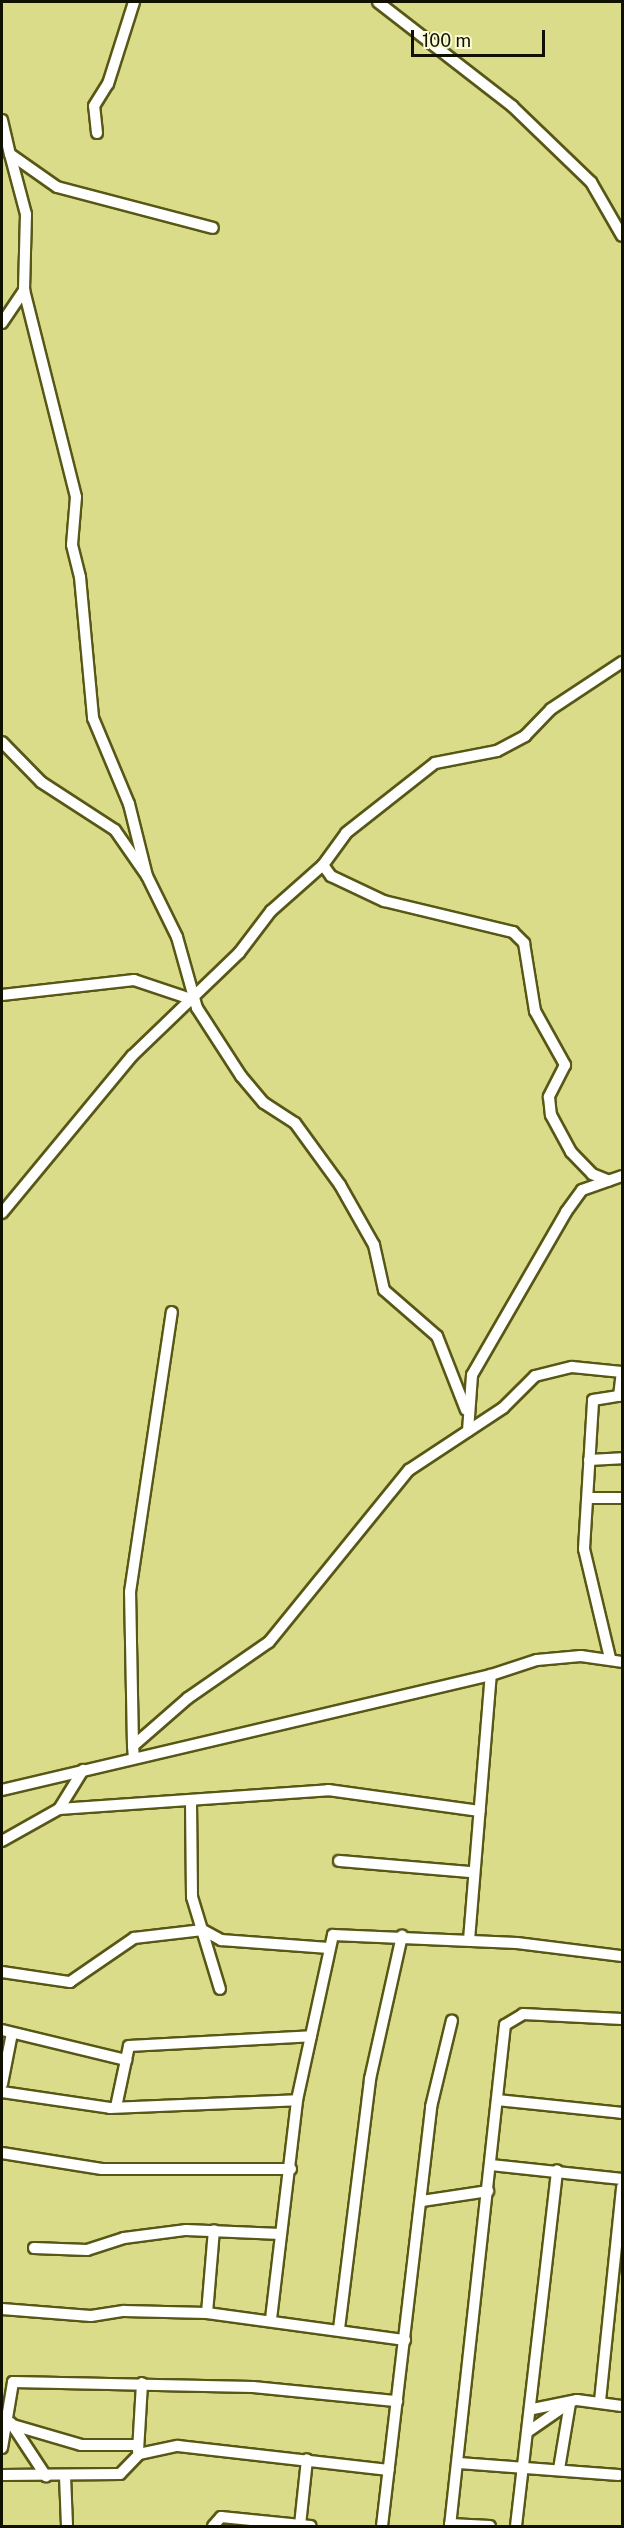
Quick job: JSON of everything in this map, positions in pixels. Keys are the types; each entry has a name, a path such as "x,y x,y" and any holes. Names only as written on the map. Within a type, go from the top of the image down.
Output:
{"street":[{"path":"97,133 94,106 108,84 134,2"},
{"path":"378,2 512,106 591,182 622,236"},
{"path":"2,120 26,214 24,290 76,497 72,545 81,577 93,718 129,804 147,876"},
{"path":"10,154 57,187 213,228"},
{"path":"2,323 24,290"},
{"path":"2,1213 132,1056 194,1000 271,911 323,865 346,833 435,763 497,751 516,741 551,709 622,662"},
{"path":"2,742 41,782 115,831 147,876 177,937 194,1000 241,1076 264,1103 295,1122 340,1185 374,1245 384,1290 437,1336 466,1410"},
{"path":"323,865 331,876 384,901 513,933 524,943 535,1011 565,1065 549,1097 551,1115 571,1152 592,1174 609,1180"},
{"path":"2,994 134,980 194,1000"},
{"path":"468,1431 466,1410 472,1375 489,1340 566,1212 582,1190 622,1176"},
{"path":"134,1758 130,1592 172,1312"},
{"path":"133,1746 188,1698 269,1642 409,1470 503,1408 535,1376 572,1367 622,1372 619,1396 593,1400 589,1460 590,1498 584,1549 610,1658"},
{"path":"589,1460 622,1458"},
{"path":"590,1498 622,1498"},
{"path":"2,1790 491,1676 537,1660 610,1658 622,1662"},
{"path":"469,1940 471,1872 480,1812 491,1676"},
{"path":"58,1809 83,1770"},
{"path":"2,1841 58,1809 328,1790 480,1812"},
{"path":"191,1801 187,1846 201,1930 220,1989"},
{"path":"339,1862 471,1872"},
{"path":"2,1972 70,1982 134,1938 201,1930 221,1940 329,1948"},
{"path":"271,2319 291,2169 297,2100 329,1948 340,1933 469,1940 622,1956"},
{"path":"339,2329 370,2079 402,1936"},
{"path":"490,2526 450,2525 459,2463 491,2165 502,2037 511,2018 547,2013 622,2019"},
{"path":"382,2526 422,2201 431,2108 452,2020"},
{"path":"2,2084 7,2031 126,2060"},
{"path":"116,2107 129,2046 311,2036"},
{"path":"2,2092 116,2107 297,2100"},
{"path":"497,2100 622,2113"},
{"path":"2,2153 102,2169 291,2169"},
{"path":"491,2165 557,2170 622,2179"},
{"path":"516,2526 533,2409 557,2170"},
{"path":"600,2401 622,2187"},
{"path":"422,2201 488,2191"},
{"path":"34,2248 87,2250 124,2238 214,2230 282,2234"},
{"path":"207,2313 214,2230"},
{"path":"2,2309 91,2316 124,2311 207,2313 271,2319 405,2340"},
{"path":"2,2448 9,2423 13,2382 142,2383 397,2401"},
{"path":"2,2475 120,2474 138,2449 142,2383"},
{"path":"533,2409 600,2401 622,2406"},
{"path":"529,2431 570,2403"},
{"path":"559,2469 570,2403"},
{"path":"9,2423 81,2445 138,2449 178,2446 389,2470"},
{"path":"9,2423 46,2476"},
{"path":"213,2526 221,2517 306,2526 307,2459"},
{"path":"459,2463 524,2465 620,2475"},
{"path":"65,2476 67,2526"}]}
